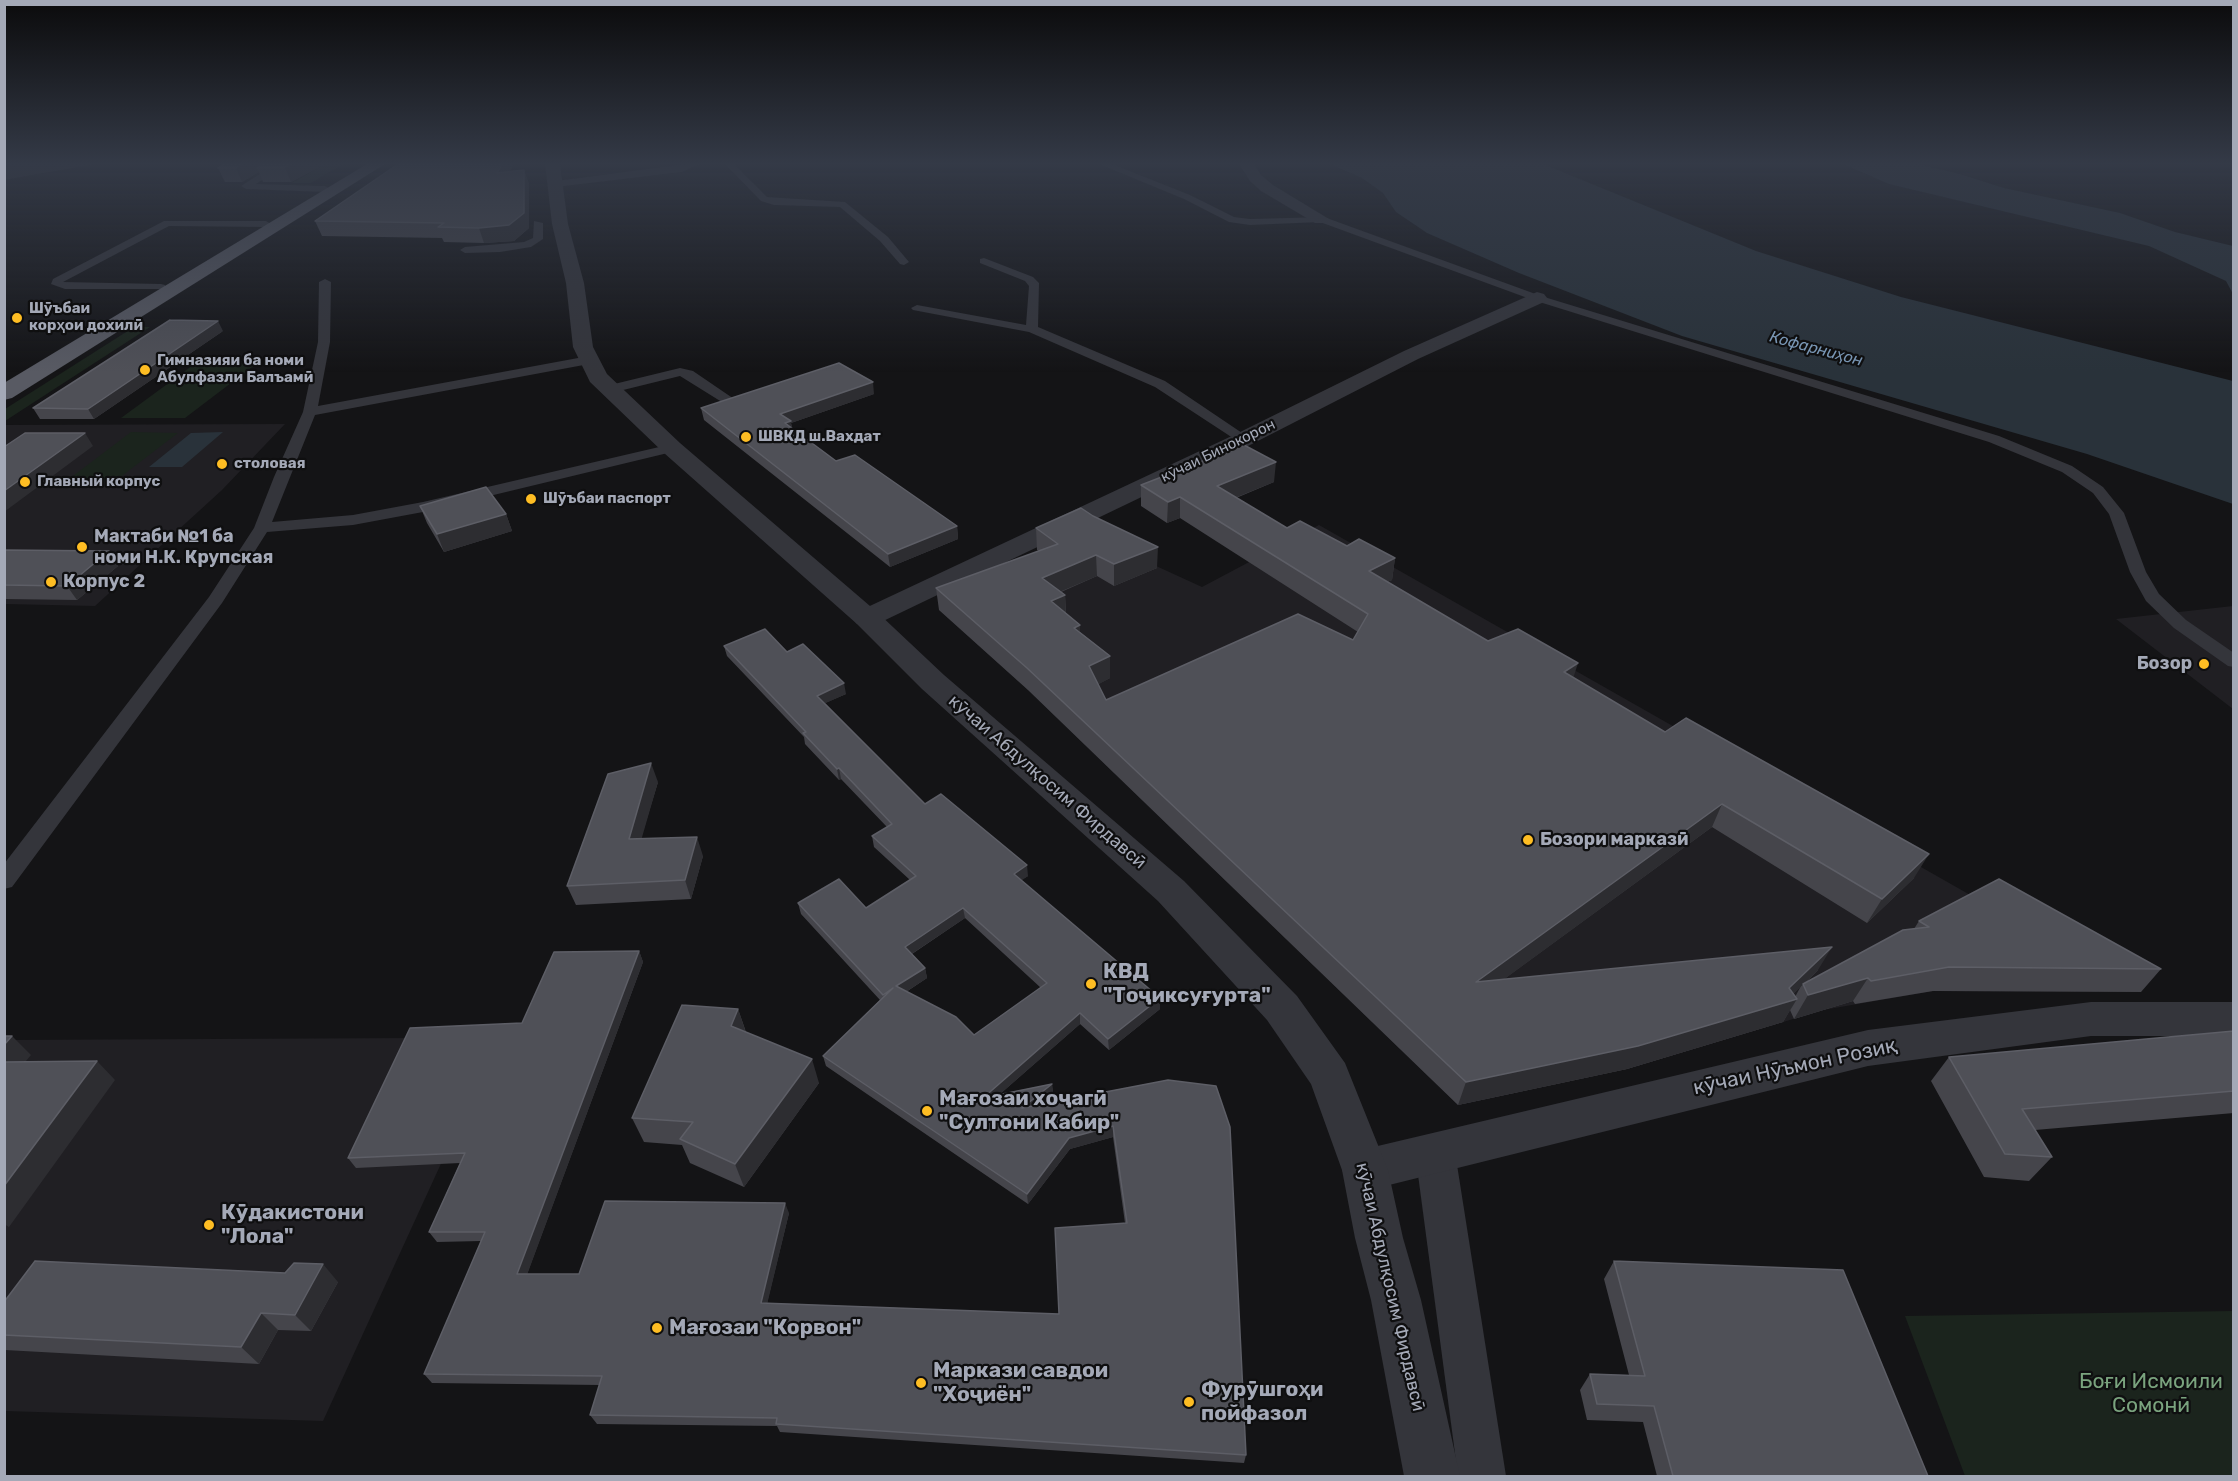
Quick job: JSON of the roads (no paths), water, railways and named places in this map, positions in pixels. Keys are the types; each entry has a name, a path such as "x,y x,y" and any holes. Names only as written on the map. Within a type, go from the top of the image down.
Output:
{"highway":[{"path":"4,382 251,233"},
{"path":"4,393 265,233"}],"street":[{"name":"кӯчаи Абдулқосим Фирдавсӣ","path":"562,233 575,284 583,347 598,377 672,448 867,618 933,682 1171,891 1282,1008 1330,1076 1365,1170 1379,1238 1396,1300 1432,1476"},
{"name":"кӯчаи Бинокорон","path":"867,618 1244,439 1411,354 1537,298"},
{"name":"кӯчаи Нӯъмон Розиқ","path":"1365,1170 1868,1048 2091,1019 2234,1018"},
{"path":"1435,1152 1482,1476"}],"lane":[{"path":"146,233 57,281 57,284 161,287"},
{"path":"465,250 500,249 527,245 538,239 538,233"},
{"path":"877,233 904,262"},
{"path":"1360,233 1537,298 1994,439 2067,469 2098,490 2116,513 2138,572 2152,597 2180,624 2234,662"},
{"path":"984,261 1029,279 1035,285 1032,329"},
{"path":"4,881 41,835 131,710 216,599 262,528 281,477 310,412 317,386 324,342 325,282"},
{"path":"917,308 982,322 1032,329 1160,384 1244,439"},
{"path":"310,412 589,360"},
{"path":"611,389 680,372 688,374 730,401"},
{"path":"262,528 353,520 423,507 672,448"}],"water":[{"name":"Кофарниҳон","path":"1427,233 1712,233 1756,251 1901,297 2233,381 2233,504 2087,454 1682,336 1519,273"},
{"path":"2095,233 2180,233 2233,246 2233,294 2226,281 2149,246"},
{"path":"223,432 182,467 149,467 191,433"}],"place":[{"name":"Шӯъбаи корҳои дохилӣ","path":"17,318"},
{"name":"Гимназияи ба номи Абулфазли Балъамӣ","path":"145,370"},
{"name":"ШВКД ш.Вахдат","path":"746,437"},
{"name":"столовая","path":"222,464"},
{"name":"Главный корпус","path":"25,482"},
{"name":"Шӯъбаи паспорт","path":"531,499"},
{"name":"Мактаби №1 ба номи Н.К. Крупская","path":"82,547"},
{"name":"Корпус 2","path":"51,582"},
{"name":"Бозор","path":"2204,664"},
{"name":"Бозори марказӣ","path":"1528,840"},
{"name":"КВД \"Тоҷиксуғурта\"","path":"1091,984"},
{"name":"Мағозаи хоҷагӣ \"Султони Кабир\"","path":"927,1111"},
{"name":"Кӯдакистони \"Лола\"","path":"209,1225"},
{"name":"Мағозаи \"Корвон\"","path":"657,1328"},
{"name":"Маркази савдои \"Хоҷиён\"","path":"921,1383"},
{"name":"Фурӯшгоҳи пойфазол","path":"1189,1402"}],"park label":[{"name":"Боғи Исмоили Сомонӣ","path":"2151,1394"}]}
